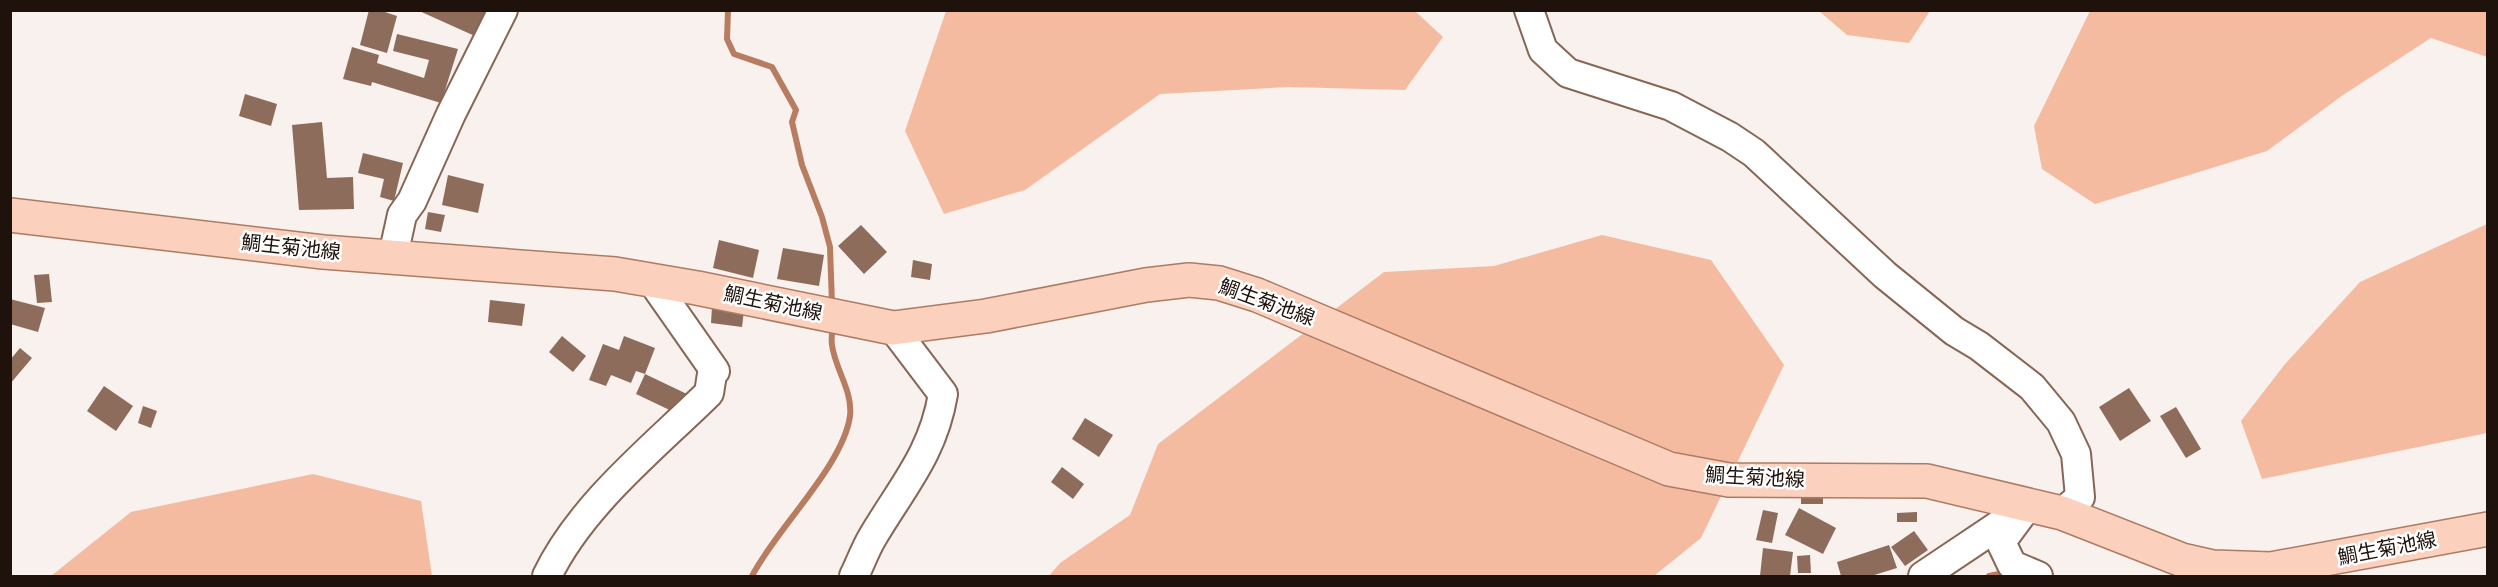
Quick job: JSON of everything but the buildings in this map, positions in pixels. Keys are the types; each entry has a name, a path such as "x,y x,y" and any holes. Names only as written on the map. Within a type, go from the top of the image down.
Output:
{"main road":[{"name":"鯛生菊池線","path":"10,214 323,252 615,274 697,288 893,328 986,316 1146,285 1189,280 1219,283 1257,294 1669,469 1729,480 1927,481 2062,513 2182,560 2213,567 2246,570 2271,570 2487,529"}],"street":[{"path":"393,256 402,215 412,201 451,114 503,10"},
{"path":"1529,10 1543,50 1568,73 1671,106 1730,137 1754,153 1885,275 1954,331 1979,346 2032,387 2061,422 2076,454 2080,497 2062,513"},
{"path":"547,576 558,554 598,503 709,393 712,374 715,371 652,281"},
{"path":"854,576 870,541 926,453 939,419 943,394 893,328"},
{"path":"1923,576 2029,505"},
{"path":"2029,505 2001,542 2012,565 2038,576"}],"shaded area":[{"path":"946,11 1415,11 1443,37 1405,90 1288,87 1160,94 1025,190 944,214 905,131"},
{"path":"1819,11 1930,11 1909,43 1847,35"},
{"path":"2090,11 2487,11 2487,57 2431,38 2343,95 2267,151 2095,204 2042,169 2034,126"},
{"path":"2487,224 2487,433 2262,479 2241,421 2285,364 2360,282"},
{"path":"1602,235 1711,260 1784,365 1701,538 1654,576 1049,576 1060,563 1130,515 1158,444 1384,272 1494,266"},
{"path":"313,474 421,501 432,576 51,576 131,512"}],"waterway":[{"path":"728,10 727,39 734,54 772,67 796,110 792,122 802,165 822,217 830,247 832,304"},
{"path":"752,576 776,538 822,476 845,435 850,407 834,354 833,326"},
{"path":"1989,576 2009,572"}]}
